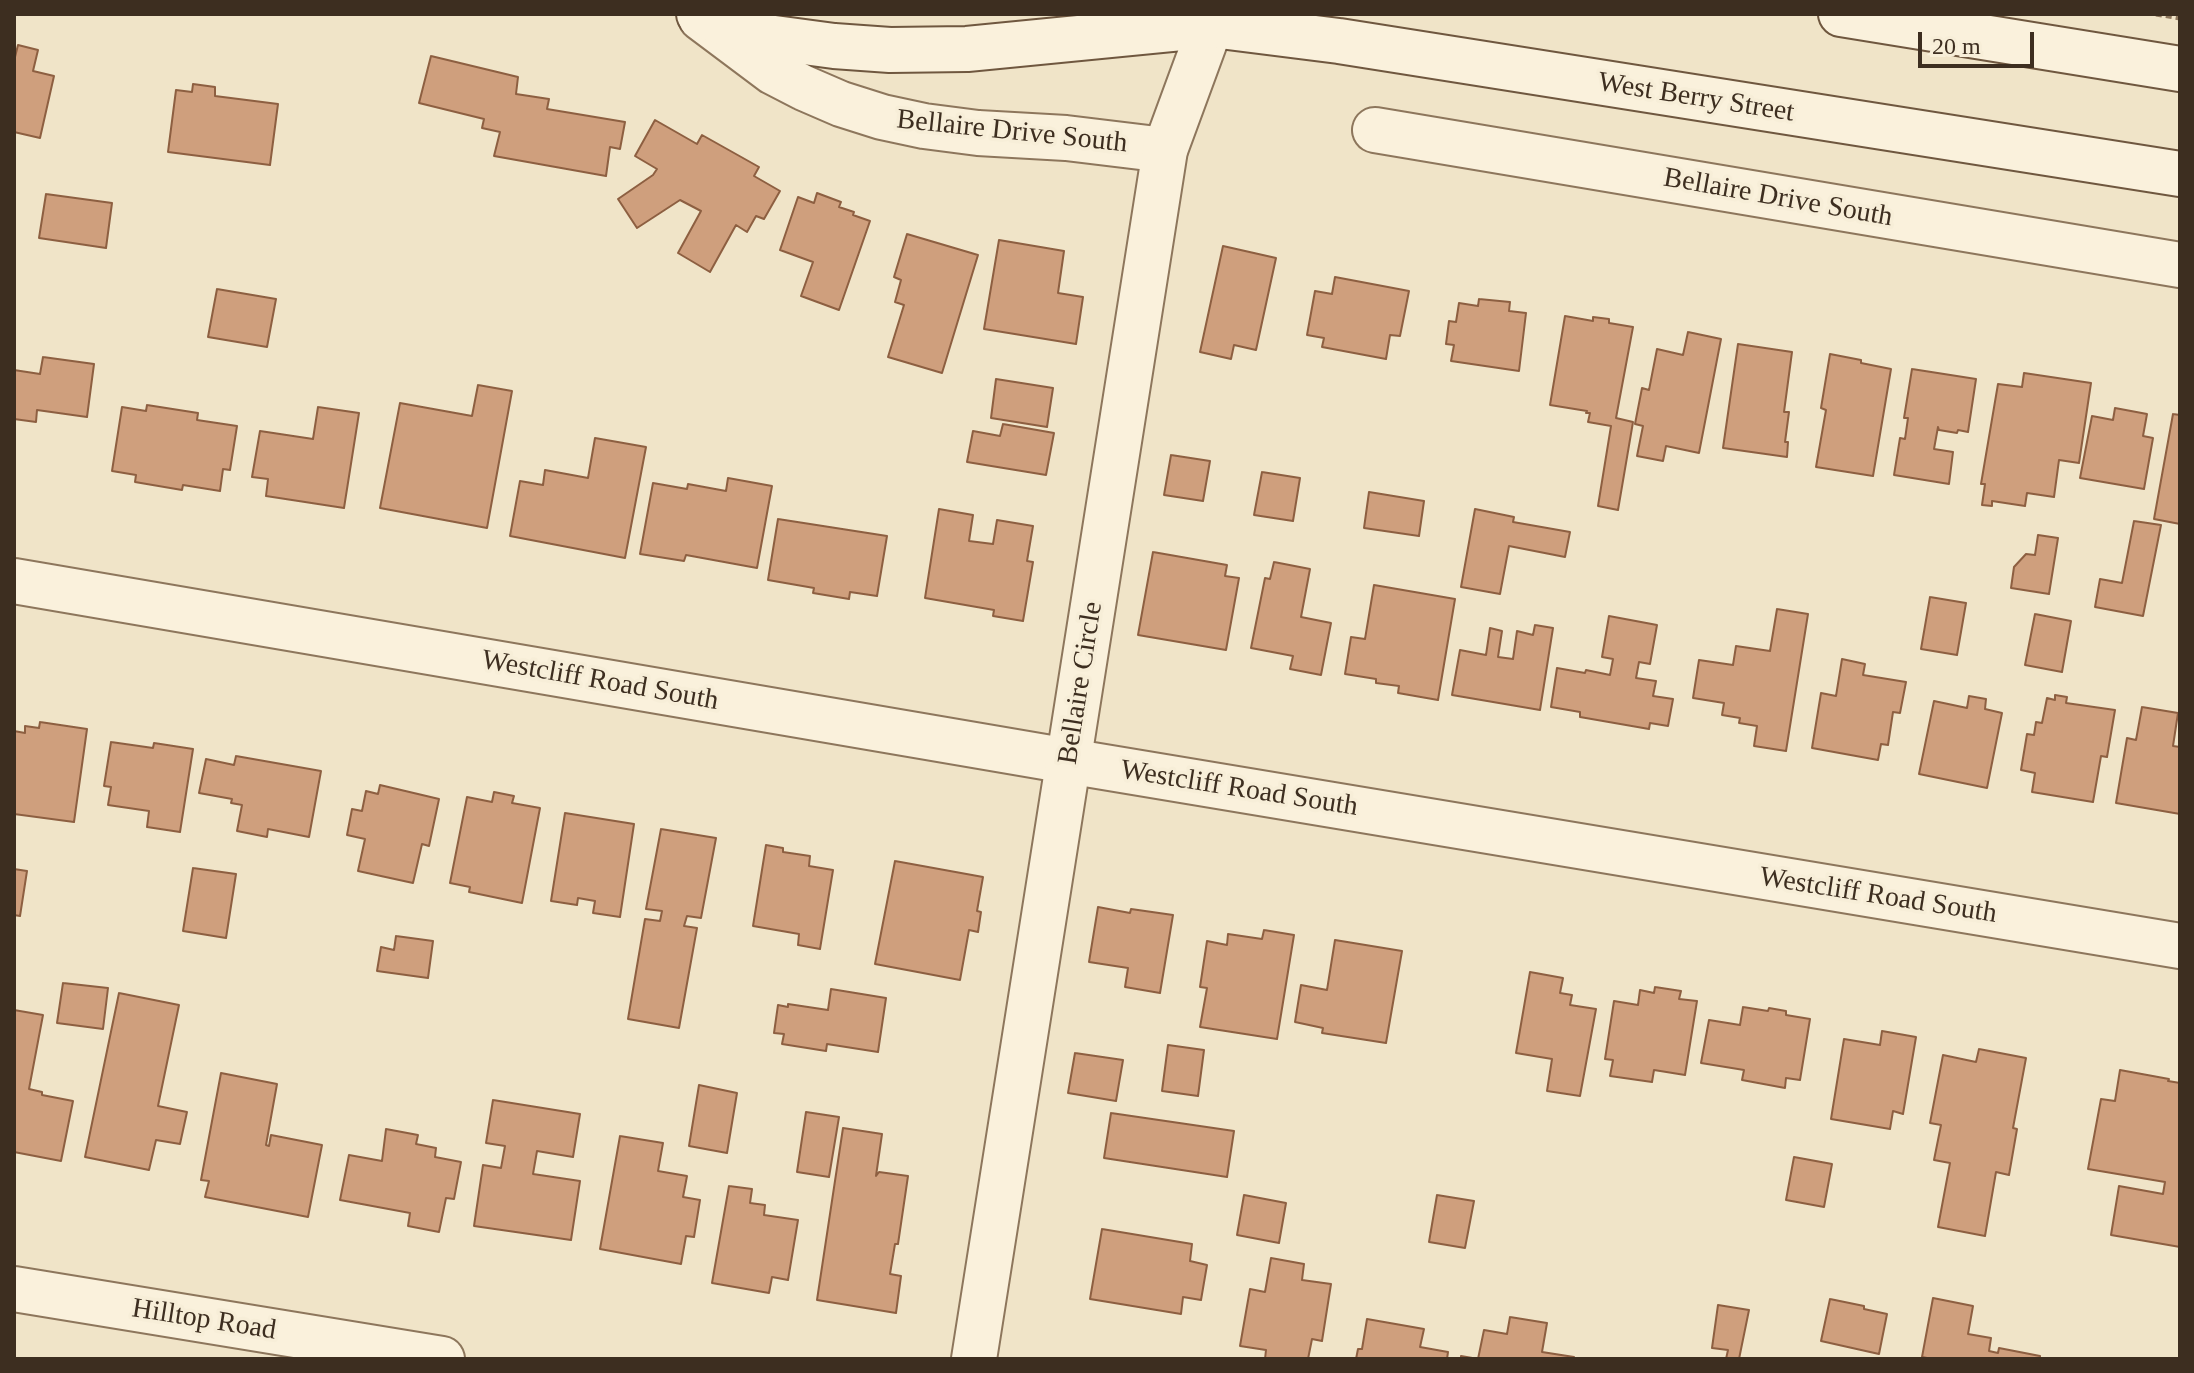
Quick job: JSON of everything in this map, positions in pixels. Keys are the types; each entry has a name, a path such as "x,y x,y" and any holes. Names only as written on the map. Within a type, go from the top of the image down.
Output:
{"street":[{"name":"Bellaire Drive South","path":"697,14 767,37 890,50 967,49 1214,20"},
{"name":"Bellaire Drive South","path":"697,14 773,72 841,104 882,117 978,133 1066,138 1165,150"},
{"path":"1841,14 2180,69"},
{"name":"Bellaire Circle","path":"974,1359 1165,150 1214,20"},
{"name":"West Berry Street","path":"1214,20 2180,174"},
{"name":"Bellaire Drive South","path":"1375,130 2180,265"},
{"name":"Westcliff Road South","path":"14,581 2180,946"},
{"name":"Hilltop Road","path":"14,1289 442,1359"}],"path":[{"path":"2156,14 2180,18"}],"building":[{"path":"18,45 38,50 33,71 54,76 40,138 14,132 14,61"},
{"path":"431,56 518,77 516,94 549,99 547,109 625,122 620,149 610,147 606,176 494,156 500,132 482,128 484,119 419,103"},
{"path":"193,84 215,87 215,96 278,104 270,165 168,152 176,90 192,92"},
{"path":"655,120 697,144 702,135 759,167 754,176 780,191 764,219 756,216 747,232 736,225 710,272 678,253 701,211 680,200 637,228 618,199 657,169 635,156"},
{"path":"817,193 841,202 839,207 870,221 839,310 801,296 813,262 780,250 798,197 814,203"},
{"path":"46,194 112,203 106,248 39,238"},
{"path":"907,234 978,255 942,373 888,357 904,305 895,302 901,280 894,277"},
{"path":"999,240 1064,251 1058,293 1083,297 1076,344 984,329"},
{"path":"1223,246 1276,258 1256,350 1234,345 1231,359 1200,352"},
{"path":"1335,277 1409,291 1400,336 1390,335 1386,359 1322,347 1324,338 1307,335 1315,291 1332,294"},
{"path":"217,289 276,299 267,347 208,337"},
{"path":"1479,299 1510,302 1509,311 1526,313 1519,371 1451,361 1454,345 1446,344 1449,321 1456,322 1459,303 1478,306"},
{"path":"1565,316 1593,321 1593,317 1609,319 1609,323 1633,327 1616,418 1633,422 1618,510 1598,506 1611,426 1588,422 1590,413 1587,411 1550,405"},
{"path":"1688,332 1721,339 1699,453 1666,446 1663,461 1637,456 1643,426 1635,424 1642,388 1649,390 1657,349 1683,355"},
{"path":"1738,344 1792,352 1784,412 1789,412 1785,442 1788,442 1787,457 1723,448"},
{"path":"1830,354 1891,369 1873,476 1816,467 1826,410 1821,408"},
{"path":"43,357 94,364 87,417 37,410 36,422 14,419 14,370 40,374"},
{"path":"1912,369 1976,379 1968,432 1939,430 1938,427 1934,449 1953,452 1949,484 1894,475 1900,438 1905,439 1908,418 1904,418"},
{"path":"2024,373 2091,383 2079,463 2059,460 2054,497 2027,493 2025,506 1992,501 1992,506 1982,505 1985,484 1981,484 1998,384 2022,387"},
{"path":"996,379 1053,388 1047,427 991,418"},
{"path":"478,385 512,391 487,528 380,508 400,403 472,416"},
{"path":"147,405 198,413 197,420 237,426 230,470 223,469 220,491 183,485 182,490 135,482 136,475 112,471 122,407 146,411"},
{"path":"318,407 359,413 344,508 266,496 268,479 252,477 260,431 313,439"},
{"path":"2115,408 2147,414 2143,436 2153,438 2144,489 2080,478 2092,416 2113,420"},
{"path":"2173,414 2180,415 2180,524 2154,519"},
{"path":"1003,424 1054,433 1046,475 967,462 973,431 1000,436"},
{"path":"595,438 646,447 625,558 510,536 520,481 543,485 545,470 588,478"},
{"path":"1171,455 1210,461 1203,501 1164,495"},
{"path":"1262,472 1300,478 1293,521 1254,515"},
{"path":"728,478 772,486 757,568 686,555 684,561 640,554 653,483 687,489 688,484 726,491"},
{"path":"1369,492 1424,501 1419,536 1364,528"},
{"path":"939,509 973,515 969,541 993,544 997,520 1033,526 1027,561 1033,562 1023,621 993,616 994,610 925,598"},
{"path":"1475,509 1514,517 1513,522 1570,532 1565,557 1509,546 1500,594 1461,587"},
{"path":"778,519 887,536 877,596 850,592 849,599 813,593 814,588 768,580"},
{"path":"2134,521 2161,525 2143,616 2095,607 2100,579 2122,583"},
{"path":"2038,535 2058,538 2049,594 2011,588 2014,567 2026,554 2035,555"},
{"path":"1153,552 1227,565 1225,576 1239,578 1226,650 1138,635"},
{"path":"1274,562 1310,569 1301,617 1331,623 1321,675 1290,669 1293,656 1251,648 1265,578 1270,579"},
{"path":"1374,585 1455,599 1438,700 1398,693 1399,686 1345,674 1351,637 1365,639"},
{"path":"1930,597 1966,603 1957,655 1921,649"},
{"path":"1777,609 1808,614 1786,751 1754,746 1757,726 1739,723 1740,718 1722,715 1724,703 1693,698 1699,660 1733,665 1736,646 1770,651"},
{"path":"2035,614 2071,621 2062,672 2025,665"},
{"path":"1609,616 1657,625 1650,664 1639,662 1636,678 1656,681 1653,696 1673,699 1668,726 1650,723 1649,729 1580,717 1580,712 1551,707 1557,668 1610,675 1613,659 1602,657"},
{"path":"1535,625 1553,628 1540,710 1452,695 1460,650 1486,655 1490,628 1502,631 1498,657 1513,659 1517,631 1533,635"},
{"path":"1842,659 1865,664 1863,675 1906,682 1900,713 1893,712 1888,745 1881,744 1878,760 1812,748 1821,693 1836,696"},
{"path":"2055,695 2067,697 2066,703 2115,710 2107,757 2101,756 2093,802 2032,792 2035,773 2021,770 2027,734 2034,735 2036,722 2042,723 2047,698 2055,700"},
{"path":"1969,696 1986,699 1985,709 2002,713 1987,788 1919,774 1934,701 1967,708"},
{"path":"2142,707 2178,713 2173,746 2180,747 2180,814 2116,803 2127,738 2136,740"},
{"path":"40,722 87,729 74,822 14,814 14,731 25,733 25,726 39,728"},
{"path":"111,742 153,748 154,743 193,749 180,832 147,827 149,811 108,805 111,787 104,786"},
{"path":"236,756 321,771 309,837 268,829 267,837 237,831 242,805 231,803 232,799 199,793 206,759 234,765"},
{"path":"380,785 439,799 429,846 422,844 413,883 358,871 365,839 347,835 352,809 362,811 366,791 378,794"},
{"path":"494,792 514,796 512,803 540,808 522,903 469,892 470,887 450,883 467,797 492,802"},
{"path":"565,813 634,824 620,917 593,913 595,901 578,898 577,905 551,901"},
{"path":"661,829 716,838 701,918 687,916 684,926 697,928 679,1028 628,1019 645,919 660,921 662,911 646,909"},
{"path":"766,845 783,848 783,852 810,856 809,866 833,870 820,949 798,945 799,934 753,926"},
{"path":"895,861 983,877 977,911 981,912 978,932 969,930 960,980 875,964"},
{"path":"193,868 236,874 226,938 183,931"},
{"path":"14,869 27,871 20,916 14,915"},
{"path":"1098,907 1130,913 1131,909 1173,915 1160,993 1125,987 1128,968 1089,962"},
{"path":"1264,930 1294,935 1277,1039 1200,1027 1207,988 1200,987 1207,941 1227,945 1228,934 1262,939"},
{"path":"396,936 433,941 428,978 377,971 381,947 394,950"},
{"path":"1335,940 1402,951 1386,1043 1322,1033 1323,1028 1295,1022 1301,985 1327,990"},
{"path":"1530,972 1563,978 1560,993 1572,995 1570,1005 1596,1009 1580,1096 1547,1091 1552,1059 1516,1053"},
{"path":"63,983 108,988 103,1029 57,1023"},
{"path":"1655,987 1681,991 1679,999 1697,1001 1685,1075 1654,1070 1652,1082 1610,1076 1613,1060 1605,1059 1614,1001 1638,1005 1640,990 1654,993"},
{"path":"831,989 886,998 878,1052 827,1044 826,1051 782,1044 784,1034 774,1033 778,1005 828,1010"},
{"path":"119,993 179,1005 158,1106 187,1112 180,1144 156,1140 149,1170 85,1157"},
{"path":"1743,1007 1786,1011 1786,1015 1810,1019 1800,1080 1786,1078 1785,1088 1742,1080 1744,1070 1701,1063 1709,1020 1740,1025"},
{"path":"14,1010 43,1015 29,1089 73,1101 61,1161 14,1152"},
{"path":"1882,1031 1916,1037 1903,1114 1893,1111 1890,1129 1831,1119 1844,1039 1880,1045"},
{"path":"1168,1045 1204,1050 1198,1096 1162,1091"},
{"path":"1979,1049 2026,1058 2013,1128 2017,1129 2009,1175 1996,1172 1985,1236 1938,1227 1950,1163 1934,1160 1941,1125 1930,1123 1943,1055 1976,1062"},
{"path":"1075,1053 1123,1060 1116,1101 1068,1093"},
{"path":"2120,1070 2180,1083 2180,1247 2111,1235 2119,1186 2163,1194 2165,1182 2088,1169 2101,1099 2115,1101"},
{"path":"221,1073 277,1084 266,1145 269,1146 271,1135 322,1145 308,1217 205,1197 209,1181 201,1180"},
{"path":"699,1085 737,1093 727,1153 689,1146"},
{"path":"493,1100 580,1114 573,1157 537,1151 533,1174 580,1181 571,1240 474,1226 483,1165 501,1168 505,1146 486,1143"},
{"path":"806,1112 839,1117 829,1177 797,1172"},
{"path":"1111,1113 1234,1131 1227,1177 1104,1158"},
{"path":"843,1128 882,1134 876,1176 879,1172 908,1176 898,1244 895,1244 890,1274 901,1276 896,1313 817,1300"},
{"path":"386,1129 418,1135 416,1144 436,1148 435,1157 461,1162 454,1199 446,1198 439,1232 408,1226 410,1213 340,1200 349,1155 382,1161"},
{"path":"620,1136 663,1143 658,1171 687,1176 683,1197 700,1200 694,1237 686,1236 681,1264 600,1249"},
{"path":"1794,1157 1832,1164 1824,1207 1786,1200"},
{"path":"729,1186 752,1189 750,1203 765,1205 764,1215 798,1220 788,1280 772,1277 769,1293 712,1283"},
{"path":"1244,1195 1286,1203 1279,1243 1237,1235"},
{"path":"1437,1195 1474,1201 1465,1248 1429,1242"},
{"path":"1102,1229 1192,1244 1190,1261 1207,1265 1201,1300 1183,1297 1181,1314 1090,1299"},
{"path":"1271,1258 1304,1264 1302,1280 1331,1284 1322,1341 1312,1339 1308,1359 1265,1359 1266,1350 1240,1346 1250,1289 1265,1292"},
{"path":"1933,1298 1973,1306 1968,1334 1991,1338 1989,1351 1998,1353 1999,1348 2040,1356 2040,1359 1922,1357"},
{"path":"1830,1299 1887,1314 1879,1354 1821,1341"},
{"path":"1718,1305 1749,1310 1739,1359 1726,1359 1728,1350 1712,1348"},
{"path":"1510,1317 1547,1323 1542,1352 1574,1357 1574,1359 1478,1359 1484,1330 1507,1334"},
{"path":"1367,1319 1424,1329 1420,1347 1448,1352 1447,1359 1356,1359 1358,1349 1362,1349"}]}
